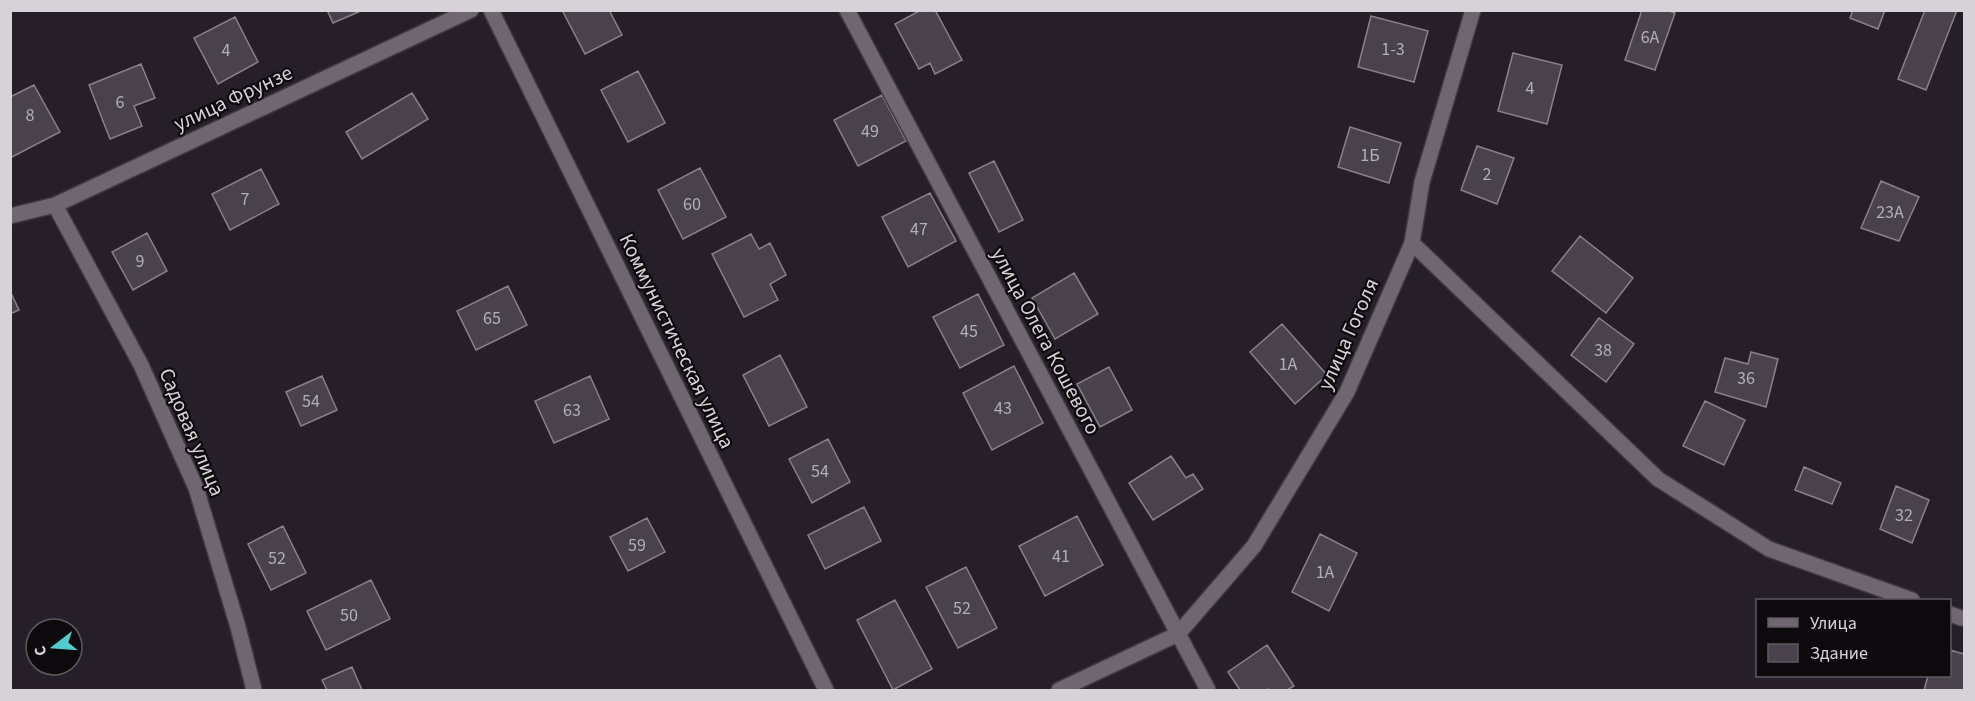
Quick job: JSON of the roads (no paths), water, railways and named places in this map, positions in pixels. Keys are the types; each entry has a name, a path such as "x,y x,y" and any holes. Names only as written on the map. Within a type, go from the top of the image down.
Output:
{"street":[{"name":"улица Фрунзе","path":"10,216 55,205 471,10"},
{"name":"Коммунистическая улица","path":"491,10 826,690"},
{"name":"улица Олега Кошевого","path":"847,10 1208,690"},
{"name":"улица Гоголя","path":"1178,634 1254,546 1347,392 1412,243 1422,182 1473,10"},
{"name":"Садовая улица","path":"55,205 141,365 196,488 238,627 254,690"},
{"path":"1412,243 1658,479 1769,549 1909,599"},
{"path":"1059,690 1178,634"}]}
